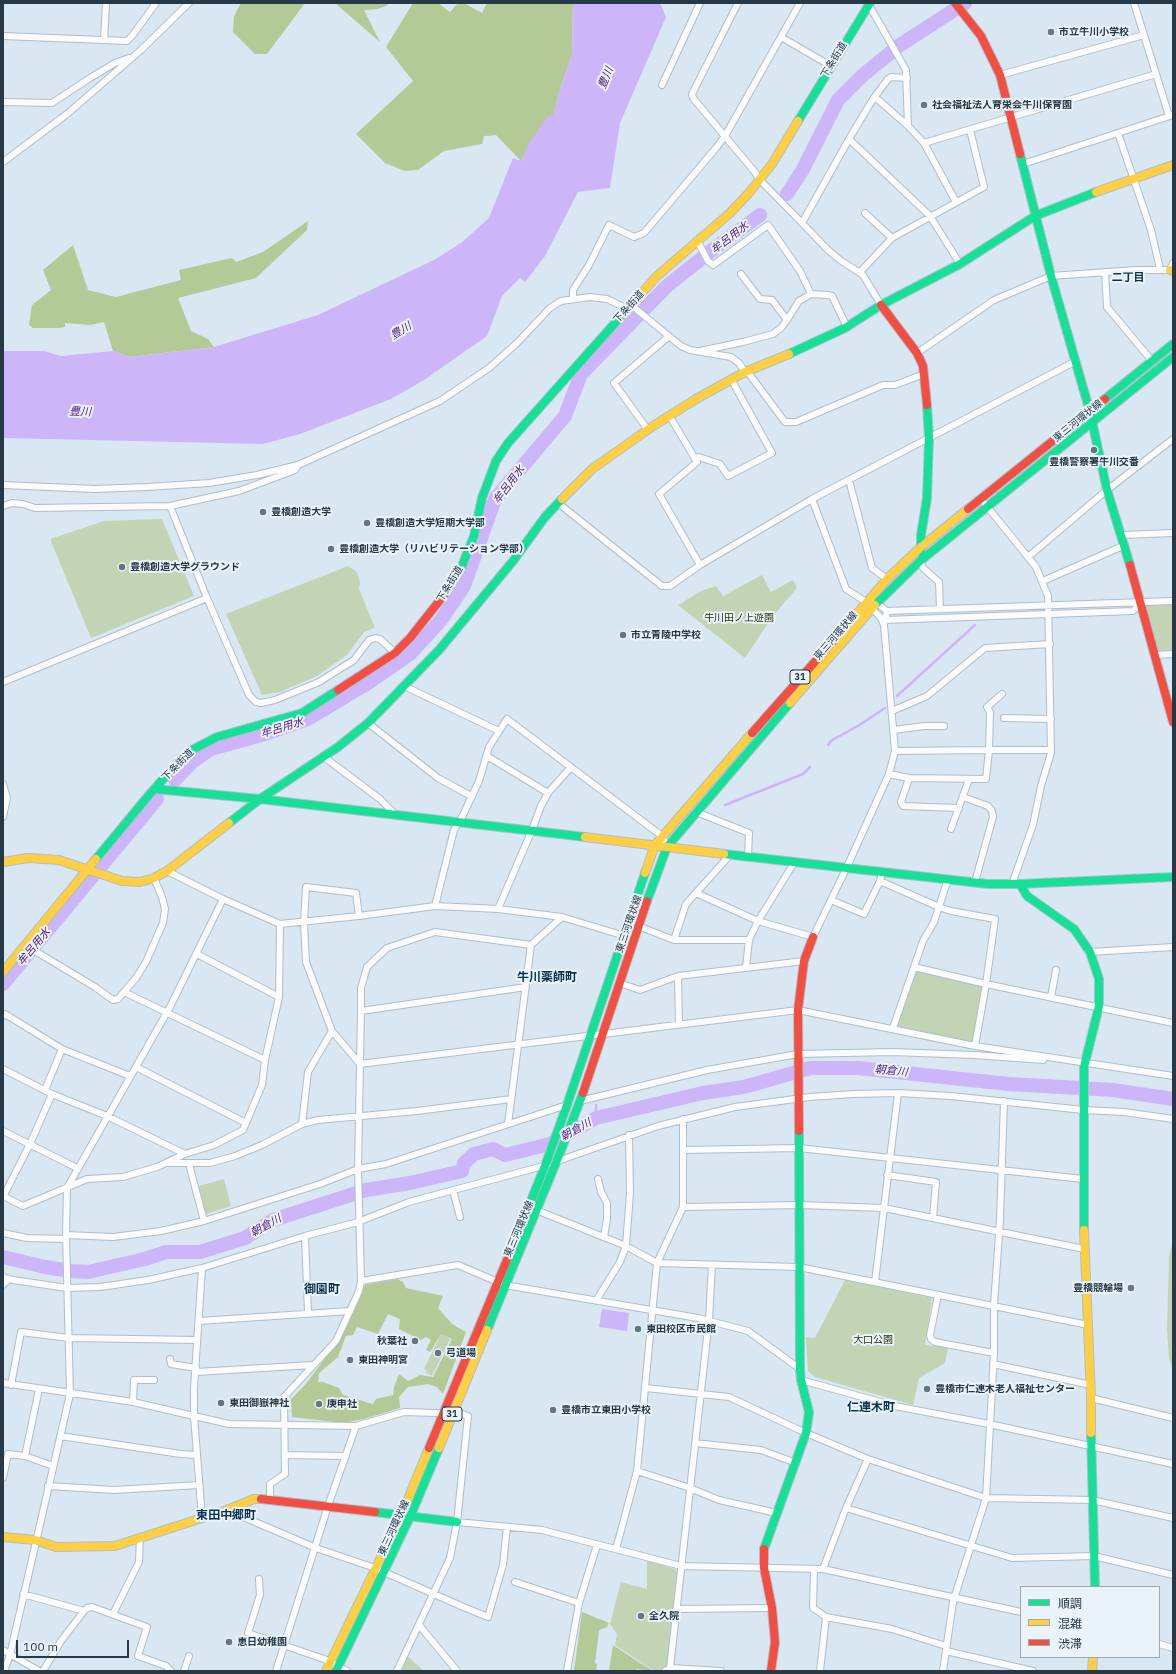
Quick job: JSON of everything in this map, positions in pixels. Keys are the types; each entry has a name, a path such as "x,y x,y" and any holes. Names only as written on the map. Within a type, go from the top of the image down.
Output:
{"street":[{"path":"104,40 106,3"},
{"path":"3,36 127,40 132,36 156,3"},
{"path":"3,162 67,114 132,57 189,3"},
{"path":"662,85 700,3"},
{"path":"738,3 692,94 693,98 760,180 828,250 840,260 860,272 881,305 917,353 923,366 929,438 928,498 921,535 920,561 923,568 939,582 940,609"},
{"path":"573,299 573,290 589,265 609,225 634,237 644,233 716,148 724,137 800,3"},
{"path":"954,3 981,36 1000,75 1051,276 1090,412 1108,490 1122,535 1173,722"},
{"path":"1023,164 1171,115 1156,74 1134,4 1142,3"},
{"path":"869,4 906,70 908,126"},
{"name":"下条街道","path":"3,972 180,760 196,747 217,737 285,719 302,712 342,689 395,653 417,631 454,581 470,547 485,488 501,452 508,442 632,308 657,276 730,213 760,180 869,4"},
{"path":"1000,75 1144,35"},
{"path":"781,37 831,66"},
{"path":"3,102 52,104 115,63 132,57"},
{"path":"924,143 1156,74"},
{"path":"802,223 849,140 875,97 888,79 891,77 907,78"},
{"path":"875,97 908,126 924,143 956,202"},
{"path":"860,272 892,238 984,187 970,130"},
{"path":"1118,133 1151,230 1160,269"},
{"path":"849,140 930,216 960,264"},
{"path":"3,862 19,859 48,858 70,863 122,881 132,882 140,882 154,878 167,871 260,799 324,757 368,723 439,650 513,561 545,517 592,469 669,415 731,379 746,371 815,343 847,327 881,305 960,264 1035,216 1134,178 1173,165"},
{"path":"865,213 892,238"},
{"path":"697,240 708,260 713,265 768,225 800,270 811,294"},
{"path":"917,353 994,300 1051,276 1172,268"},
{"path":"1105,272 1107,307 1152,361"},
{"path":"741,274 760,299 772,300 787,320"},
{"path":"700,351 773,334 781,328 798,301 811,294 832,296 847,327"},
{"path":"3,486 95,489 209,483 256,475 298,465 440,401 489,368 517,343 550,308 561,301 573,299 590,297 607,299 632,308 645,316 668,337 681,346 690,350 732,357 746,371 785,422 796,422 883,385 895,385 924,374"},
{"path":"648,430 614,383 668,337"},
{"name":"東三河環状線","path":"326,1671 401,1516 545,1166 567,1107 655,845 887,579 921,547 1173,344"},
{"name":"東三河環状線","path":"337,1669 410,1517 558,1157 603,1033 638,926 667,847 835,651 875,606 920,561 1172,358"},
{"path":"558,503 662,586 670,586 700,565 812,499 1076,361"},
{"path":"695,459 699,457 720,464 728,476 772,453 731,379"},
{"path":"669,415 697,462 659,494 700,565"},
{"path":"1028,557 1108,490 1173,439"},
{"path":"3,506 12,503 23,504 35,508 170,506 239,491 295,470 298,465"},
{"path":"849,480 872,568 887,579"},
{"path":"981,498 1036,567 1048,596 1051,750 1041,786 1033,825 1016,884"},
{"path":"812,499 846,589 866,602 887,612 1173,601"},
{"path":"170,506 248,695 256,702 275,700 319,682 354,660 369,640 375,638 380,639 395,653"},
{"path":"1122,535 1173,533"},
{"path":"1043,581 1124,545"},
{"path":"3,682 207,598"},
{"path":"875,606 881,618 885,622 1132,611 1141,603"},
{"path":"771,1671 775,1642 772,1608 764,1568 764,1548 806,1433 809,1412 801,1380 800,1369 798,1010 804,961 813,937 889,774 895,751 885,622 887,612"},
{"path":"892,711 928,696 985,648 1050,644"},
{"path":"1154,655 1173,654"},
{"path":"404,686 499,731"},
{"path":"889,774 909,778 986,779 989,750 990,712 987,707 1002,694"},
{"path":"1004,718 1051,719"},
{"path":"435,906 454,830 479,781 489,747 507,719 662,836 667,847"},
{"path":"368,723 438,778 472,796"},
{"path":"894,730 924,726 944,726"},
{"path":"895,751 1051,750"},
{"path":"487,756 548,793"},
{"path":"324,757 380,799 398,817"},
{"path":"498,909 541,806 548,793 571,767"},
{"path":"909,778 901,802 903,806 959,808"},
{"path":"951,829 969,779"},
{"path":"3,784 7,798 3,817"},
{"path":"155,789 260,799 398,817 532,830 794,863 948,880 1016,884 1173,877"},
{"path":"963,797 988,806 992,811 993,817 975,882"},
{"path":"696,812 748,833 748,857"},
{"path":"674,940 686,904 730,855"},
{"path":"746,967 749,940 758,921 794,863"},
{"path":"167,871 223,899 280,924 304,923 435,906 498,909 562,917 625,936"},
{"path":"830,900 864,914 880,881 882,873"},
{"path":"25,945 89,983 113,1000 118,998 136,978 146,962 163,923 165,909 154,878"},
{"path":"893,1028 923,941 934,922 948,880"},
{"path":"880,881 951,911 995,919 986,984 975,1046"},
{"path":"1016,884 1028,896 1074,929 1090,952 1099,979 1099,1006 1084,1065 1083,1108 1084,1249 1091,1385 1094,1586"},
{"path":"359,916 356,893 306,886 304,923 306,962 332,1031 360,1064"},
{"path":"696,893 758,921 813,937"},
{"path":"4,1671 10,1655 35,1540 70,1394 70,1338 66,1239 67,1188 77,1168 167,1013 223,899"},
{"path":"508,1124 531,945 562,917"},
{"path":"52,1094 30,1144 3,1196 23,1206 87,1179 123,1177 157,1167 185,1154 214,1145 244,1130 262,1085 265,1060 279,997 280,924"},
{"path":"638,926 674,940 749,940"},
{"path":"270,1499 270,1484 285,1474 284,1397 336,1341 359,1291 358,1169 361,988 367,966 387,948 435,932 531,945"},
{"path":"1090,952 1173,947"},
{"path":"197,954 279,997"},
{"path":"619,983 640,990 678,976 804,961"},
{"path":"914,967 986,984 1173,1022"},
{"path":"1051,996 1056,970"},
{"path":"678,976 679,1024"},
{"path":"361,1011 526,987"},
{"path":"124,992 265,1060"},
{"path":"360,1064 798,1010 893,1028 975,1046 1084,1065"},
{"path":"3,1016 5,1014 62,1049 130,1076"},
{"path":"302,1124 308,1072 332,1031"},
{"path":"45,1090 62,1049"},
{"path":"578,1104 707,1070 798,1056 899,1052 974,1055 1084,1065 1173,1076"},
{"path":"136,1067 246,1123"},
{"path":"3,1069 52,1094 107,1116 185,1154"},
{"path":"875,1282 889,1157 898,1093"},
{"path":"3,1285 6,1278 67,1285 100,1286 148,1280 202,1268 359,1220 409,1202 545,1166 558,1157 683,1119 735,1107 799,1097 898,1093 951,1096 1124,1112 1173,1119"},
{"path":"166,1162 189,1164 210,1163 235,1156 262,1145 302,1124 318,1120 359,1117 511,1099"},
{"path":"943,1671 954,1596 986,1498 994,1353 994,1305 999,1232 1004,1101"},
{"path":"3,1233 27,1238 66,1239 113,1237 161,1231 204,1220 320,1184 358,1169 386,1164 508,1124 567,1107"},
{"path":"616,1548 637,1471 654,1310 657,1263 683,1207 683,1119"},
{"path":"3,1131 77,1168"},
{"path":"597,1299 620,1262 626,1246 630,1193 629,1135"},
{"path":"683,1150 799,1148 1083,1178"},
{"path":"189,1164 204,1220"},
{"path":"887,1175 936,1182 933,1218"},
{"path":"598,1179 601,1192 608,1203 604,1237"},
{"path":"453,1190 460,1217"},
{"path":"683,1207 800,1205 884,1208 1084,1249"},
{"path":"536,1210 626,1246 657,1263 799,1267 1088,1325"},
{"path":"304,1236 308,1313"},
{"path":"360,1281 458,1265 505,1285 597,1299 709,1320 748,1330 800,1369"},
{"path":"712,1265 709,1320 676,1609 667,1670 721,1671"},
{"path":"202,1268 194,1416 202,1518"},
{"path":"938,1294 930,1335 931,1339 935,1342 994,1353"},
{"path":"199,1321 350,1311"},
{"path":"11,1385 20,1332 70,1338 197,1340"},
{"path":"170,1359 171,1364 196,1370 313,1365"},
{"path":"993,1364 1091,1385"},
{"path":"133,1402 134,1380 154,1380"},
{"path":"801,1380 895,1406 989,1424 1173,1464"},
{"path":"3,1383 39,1390 133,1402 229,1424 356,1426 404,1412 437,1413 443,1415"},
{"path":"646,1388 729,1397 806,1433 868,1459 986,1498 1092,1500 1173,1518"},
{"path":"25,1456 39,1390"},
{"path":"1091,1398 1173,1418"},
{"path":"397,1671 450,1558 457,1522 468,1416 454,1411"},
{"path":"276,1671 328,1506 356,1426"},
{"path":"60,1436 181,1454 197,1455"},
{"path":"695,1443 761,1450 796,1463"},
{"path":"3,1478 8,1454 25,1456 53,1466"},
{"path":"285,1455 346,1456"},
{"path":"823,1569 846,1508 868,1459"},
{"path":"637,1471 690,1488 719,1500 777,1513"},
{"path":"48,1486 114,1490 199,1485"},
{"path":"3,1537 35,1540 56,1547 115,1546 254,1500 270,1499 401,1516 542,1530 681,1566 823,1569 954,1596 1020,1612"},
{"path":"846,1508 1012,1558 1094,1556 1173,1575"},
{"path":"227,1510 316,1548 375,1568 488,1617 503,1565 507,1527"},
{"path":"113,1614 139,1562 140,1537"},
{"path":"567,1671 579,1603 597,1545"},
{"path":"814,1569 813,1608 826,1617 892,1629 946,1648 1033,1671"},
{"path":"259,1579 260,1595 248,1633 285,1644 330,1663 337,1669 347,1671"},
{"path":"515,1582 579,1603"},
{"path":"23,1594 84,1611"},
{"path":"43,1671 61,1641 84,1611 87,1608 92,1607 147,1627 138,1656 166,1666 171,1671"},
{"path":"676,1609 772,1608"},
{"path":"820,1671 826,1617"},
{"path":"419,1625 457,1671"},
{"path":"1160,1644 1173,1648"},
{"path":"3,1650 39,1671"},
{"path":"184,1671 189,1656"},
{"path":"1092,1671 1093,1658"}],"green space":[{"path":"241,3 305,3 267,54 255,54 233,32 234,16"},
{"path":"335,3 387,3 388,5 378,9 364,10 380,42"},
{"path":"413,3 438,3 450,12 458,3 464,3 482,13 487,3 573,3 572,55 560,89 554,114 530,142 521,161 496,135 484,136 482,144 444,151 418,170 405,171 385,163 356,134 413,81 386,47"},
{"path":"308,221 307,230 256,278 178,298 191,331 208,339 214,347 130,357 113,351 104,322 90,325 65,323 65,327 59,328 33,328 29,325 32,305 51,290 43,270 73,245 88,290 116,297 181,280 179,270 232,258 236,262 263,252"},
{"name":"豊橋創造大学グラウンド","path":"162,519 194,596 91,638 50,539 104,521"},
{"path":"348,566 357,572 360,582 359,589 375,628 364,632 347,655 317,676 280,692 262,695 226,614"},
{"name":"牛川田ノ上遊園","path":"762,575 771,592 793,580 797,588 773,616 745,658 678,605 701,591 716,586 723,596"},
{"path":"1173,601 1173,654 1154,655 1141,603"},
{"path":"915,971 982,986 972,1042 897,1026"},
{"path":"224,1179 231,1206 206,1214 199,1186"},
{"path":"1173,1241 1173,1369 1169,1359 1167,1330 1169,1256"},
{"path":"397,1279 403,1282 406,1288 443,1296 438,1308 452,1324 466,1332 443,1394 437,1387 428,1384 408,1387 399,1397 400,1408 364,1419 343,1423 292,1417 291,1399 305,1385 339,1340 365,1285","holes":["388,1314 400,1319 399,1329 421,1340 426,1337 431,1340 426,1350 430,1352 441,1334 452,1339 433,1377 420,1375 408,1381 399,1374 394,1387 393,1395 376,1399 373,1404 343,1395 339,1388 323,1382 318,1382 319,1373 338,1357 346,1336 353,1335 357,1327 378,1334"]},
{"name":"大口公園","path":"845,1280 932,1298 925,1345 948,1348 945,1363 919,1378 913,1405 815,1377 808,1371 806,1337 815,1338"},
{"name":"弓道場","path":"441,1334 450,1339 432,1376 426,1373 427,1371 424,1369"},
{"name":"全久院","path":"647,1561 675,1569 677,1573 667,1667 658,1671 654,1671 615,1645 617,1634 610,1624 621,1582 647,1589"},
{"path":"582,1612 609,1623 607,1627 599,1630 595,1663 597,1664 596,1671 574,1671"},
{"path":"613,1645 653,1671 636,1669 636,1671 609,1671"},
{"path":"405,1654 424,1671 397,1671"}],"water":[{"name":"豊川","path":"573,3 660,3 666,17 620,123 610,188 578,192 545,256 525,282 520,278 502,296 487,336 424,380 391,399 300,434 263,444 3,438 3,351 44,351 61,356 113,351 130,357 214,347 318,315 434,260 461,243 489,218 513,158 521,161 530,142 547,117 554,114 560,89 572,55"},
{"path":"602,1309 629,1313 627,1331 599,1327"}],"waterway":[{"name":"牟呂用水","path":"787,194 802,171 838,100 863,75 900,45 965,3"},
{"name":"牟呂用水","path":"175,780 192,762 211,749 265,734 308,719 368,683 410,654 441,620 464,586 495,499 565,416 581,374 667,286 760,215"},
{"path":"897,696 975,625"},
{"path":"828,745 832,740 858,726 885,708"},
{"path":"725,805 803,774 810,767"},
{"name":"牟呂用水","path":"3,984 157,799"},
{"name":"朝倉川","path":"3,1257 45,1267 88,1272 145,1259 166,1252 200,1252 245,1238 273,1220 366,1190 410,1183 462,1171 464,1163 474,1154 493,1149 505,1155 550,1144 596,1118 703,1093 744,1087 810,1068 858,1068 1009,1084 1113,1090 1173,1099"},
{"path":"596,1105 596,1118"}],"traffic: fast":[{"path":"798,121 870,3"},
{"path":"1020,154 1051,276 1090,412 1107,490 1130,565"},
{"path":"789,354 845,328 881,305 960,264 1035,216 1096,192"},
{"path":"444,595 462,566 474,536 482,498 496,461 508,443 640,295"},
{"path":"1105,399 1173,344"},
{"path":"875,605 920,561 1173,357"},
{"path":"921,552 921,535 927,498 929,438 927,405"},
{"path":"229,823 260,799 338,747 368,723 439,650 513,561 545,517 562,499"},
{"path":"96,859 149,795 190,751 217,737 302,713 338,690"},
{"path":"647,901 667,847 790,703"},
{"path":"155,789 260,799 585,837"},
{"path":"724,854 988,884 1020,884 1173,877"},
{"path":"509,1255 545,1166 567,1105 645,873"},
{"path":"1020,884 1027,896 1074,929 1090,952 1099,979 1099,1006 1084,1067 1084,1230"},
{"path":"487,1330 560,1153 583,1093"},
{"path":"764,1549 806,1433 809,1412 801,1380 800,1369 799,1131"},
{"path":"1091,1433 1095,1586"},
{"path":"336,1671 410,1517 439,1448"},
{"path":"375,1512 457,1522"}],"traffic: slow":[{"path":"640,295 657,276 730,213 748,194 772,164 798,121"},
{"path":"1096,192 1173,165"},
{"path":"562,499 592,469 653,426 696,399 745,372 789,354"},
{"path":"835,639 887,579 921,547 968,509"},
{"path":"790,703 875,605"},
{"path":"645,873 655,845 752,733"},
{"path":"3,862 28,858 59,860 122,881 140,882 154,878 167,871 229,823"},
{"path":"585,837 724,854"},
{"path":"3,972 96,859"},
{"path":"1084,1230 1091,1398 1091,1433"},
{"path":"439,1448 487,1330"},
{"path":"326,1671 401,1516 429,1448"},
{"path":"3,1537 35,1540 56,1547 115,1546 227,1510 254,1499 261,1499"},
{"path":"1092,1671 1093,1658"}],"traffic: jam":[{"path":"955,3 981,36 1000,75 1020,154"},
{"path":"881,305 917,353 923,366 927,405"},
{"path":"968,509 1105,399"},
{"path":"1130,565 1173,722"},
{"path":"338,690 395,653 410,638 444,595"},
{"path":"752,733 835,639"},
{"path":"583,1093 647,901"},
{"path":"799,1131 798,1010 804,961 813,937"},
{"path":"429,1448 509,1255"},
{"path":"261,1499 375,1512"},
{"path":"764,1549 764,1568 772,1608 775,1642 771,1671"}],"place":[{"name":"市立牛川小学校","path":"1051,32"},
{"name":"社会福祉法人育栄会牛川保育園","path":"924,105"},
{"name":"豊橋警察署牛川交番","path":"1094,450"},
{"name":"豊橋創造大学","path":"263,512"},
{"name":"豊橋創造大学短期大学部","path":"367,523"},
{"name":"豊橋創造大学（リハビリテーション学部）","path":"331,549"},
{"name":"豊橋創造大学グラウンド","path":"122,567"},
{"name":"市立青陵中学校","path":"623,635"},
{"name":"豊橋競輪場","path":"1131,1288"},
{"name":"東田校区市民館","path":"638,1329"},
{"name":"秋葉社","path":"415,1341"},
{"name":"弓道場","path":"438,1353"},
{"name":"東田神明宮","path":"350,1360"},
{"name":"豊橋市仁連木老人福祉センター","path":"927,1389"},
{"name":"東田御嶽神社","path":"221,1403"},
{"name":"庚申社","path":"319,1404"},
{"name":"豊橋市立東田小学校","path":"553,1410"},
{"name":"全久院","path":"641,1616"},
{"name":"恵日幼稚園","path":"229,1642"}],"district":[{"name":"二丁目","path":"1128,278"},
{"name":"牛川薬師町","path":"547,978"},
{"name":"御園町","path":"322,1290"},
{"name":"仁連木町","path":"871,1408"},
{"name":"東田中郷町","path":"226,1516"}]}
